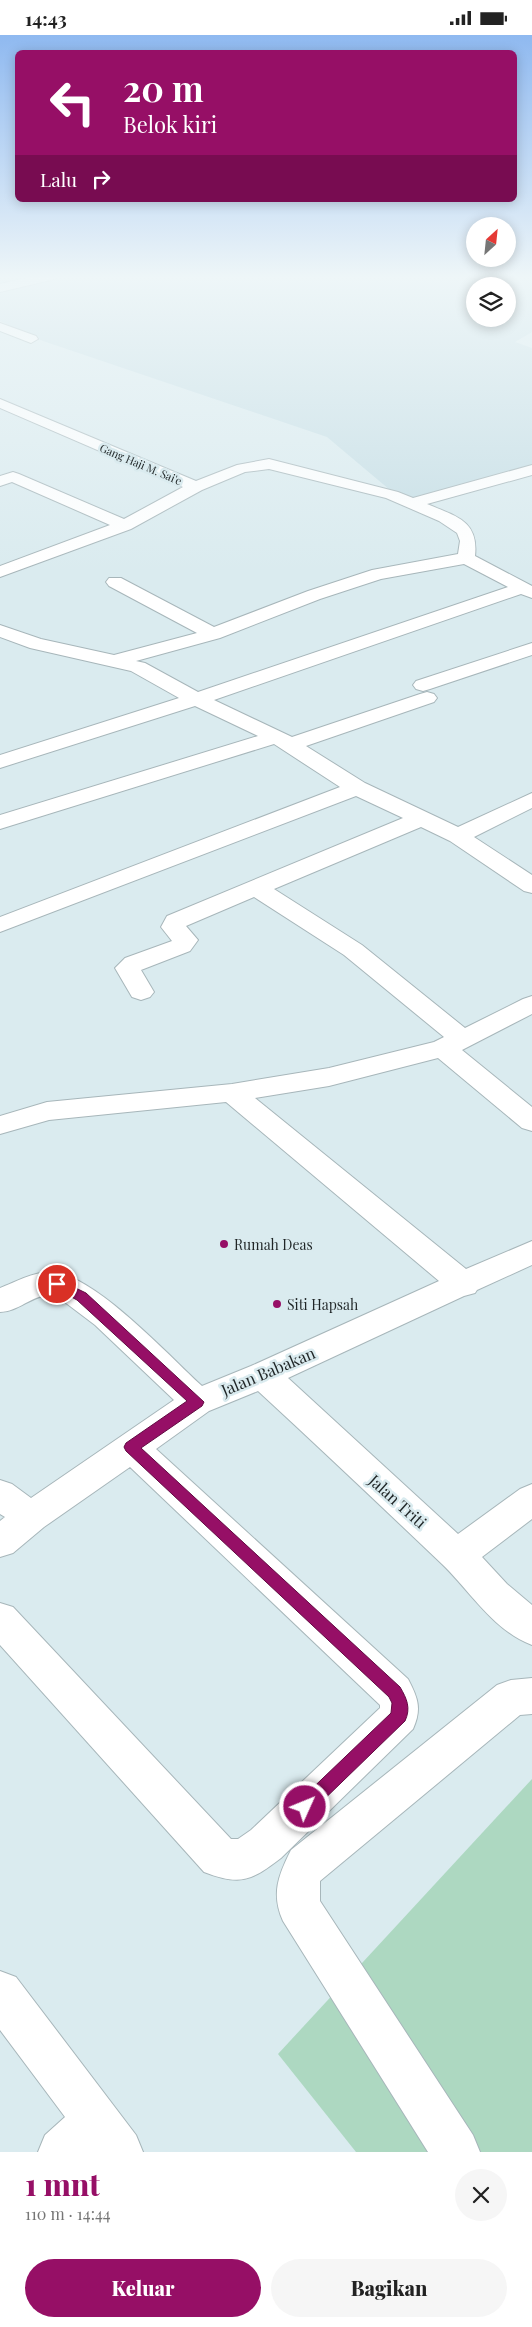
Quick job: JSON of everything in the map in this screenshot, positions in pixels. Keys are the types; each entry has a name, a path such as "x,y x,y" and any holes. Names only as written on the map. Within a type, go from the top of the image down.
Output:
{"main road":[{"name":"Gang Haji M. Sai'e","path":"0,403 196,487"},
{"path":"196,487 242,467 269,464 346,483 414,503 466,531 468,541 466,558"},
{"path":"414,503 532,470"},
{"path":"0,481 13,477 125,525"},
{"name":"Gang Haji M. Sai'e","path":"0,572 125,525 196,487"},
{"path":"117,660 214,633 314,595 378,574 466,558 528,591"},
{"path":"115,582 214,633"},
{"path":"0,762 528,591"},
{"path":"0,631 37,644 117,660 138,667 196,699 283,741 357,788 458,836 532,886"},
{"path":"0,822 283,741 425,692 532,649"},
{"path":"0,925 357,788"},
{"path":"458,836 532,800"},
{"path":"141,992 128,969 134,963 181,946 186,940 173,927 176,921 423,818"},
{"path":"257,888 353,950 453,1043 532,1121"},
{"path":"0,1125 47,1111 232,1093 329,1077 453,1043 532,1004"},
{"path":"232,1093 464,1285"},
{"name":"Jalan Babakan","path":"0,1542 31,1517 197,1402 263,1375 464,1285 532,1252"},
{"path":"0,1300 5,1300 39,1284 57,1284 82,1296 197,1402"},
{"name":"Jalan Triti","path":"263,1375 457,1555 494,1595 532,1628"},
{"path":"0,1619 219,1857 232,1862 244,1861 266,1844 399,1716 400,1703 394,1692 131,1447"},
{"path":"0,1494 31,1517"},
{"path":"457,1555 532,1499"},
{"path":"456,2152 298,1906 299,1879 306,1865 511,1698 532,1696"},
{"path":"0,1993 108,2136 62,2152"}],"shaded area":[{"path":"143,375 532,375 532,475 417,500 390,490 327,437"}],"green space":[{"path":"532,1779 532,2152 356,2152 278,2054"}],"place":[{"name":"Rumah Deas","path":"224,1244"},
{"name":"Siti Hapsah","path":"277,1304"}],"route":[{"path":"57,1284 82,1296 197,1402 131,1447 394,1692 400,1703 399,1716 305,1807"}]}
